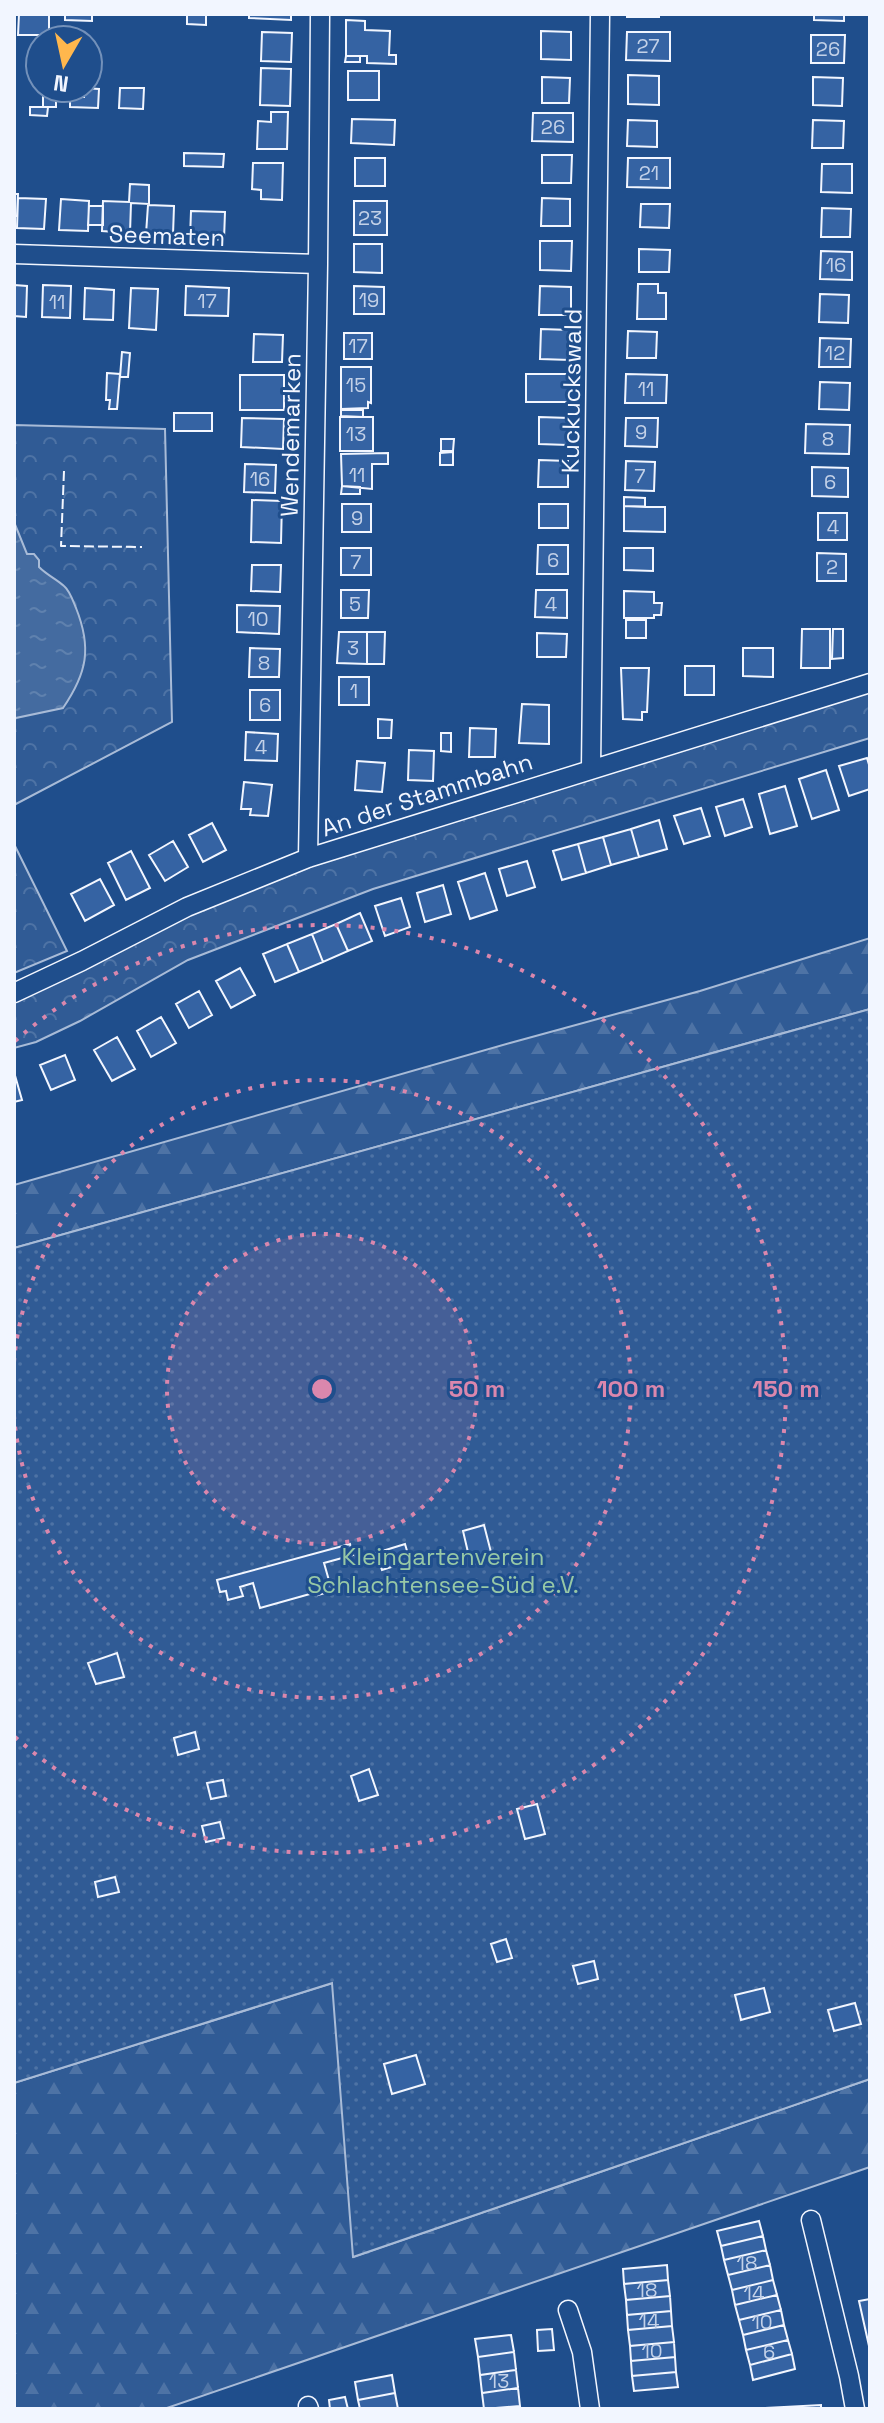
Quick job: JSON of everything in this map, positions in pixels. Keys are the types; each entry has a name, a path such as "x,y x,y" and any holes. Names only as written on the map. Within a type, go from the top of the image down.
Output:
{"street":[{"name":"Wendemarken","path":"308,858 320,14"},
{"name":"Kuckuckswald","path":"591,769 600,14"},
{"name":"Seematen","path":"14,254 318,264"},
{"name":"An der Stammbahn","path":"14,993 187,907 308,858 870,683"},
{"path":"811,2220 855,2409"},
{"path":"568,2310 582,2352 590,2409"}],"green space":[{"path":"14,425 165,429 172,722 14,805"},
{"path":"870,683 870,738 373,889 188,960 80,1021 36,1042 14,1048 14,993 187,907"},
{"path":"14,844 67,951 14,973"},
{"path":"870,938 870,1009 14,1248 14,1185 700,991"},
{"name":"Kleingartenverein Schlachtensee-Süd e.V.","path":"870,1009 870,2079 353,2257 332,1983 14,2083 14,1248"},
{"path":"333,1983 354,2257 870,2079 870,2167 164,2409 14,2409 14,2083"}],"water":[{"path":"14,522 27,554 34,554 39,560 39,567 70,593 81,622 85,648 82,672 63,708 14,721"}],"building":[{"path":"19,14 49,14 49,24 24,24 24,35 18,35"},
{"path":"65,14 92,14 92,21 65,20"},
{"path":"187,14 206,14 206,25 187,24"},
{"path":"249,14 291,14 291,20 249,18"},
{"path":"627,14 659,14 659,17 627,17"},
{"path":"814,14 844,14 844,21 814,20"},
{"path":"346,20 365,21 365,30 390,31 389,55 396,55 396,64 367,63 367,56 346,56"},
{"path":"541,31 571,32 571,60 541,59"},
{"path":"262,32 292,33 291,62 261,61"},
{"path":"627,32 670,32 670,61 626,60"},
{"path":"811,35 845,35 844,63 811,63"},
{"path":"346,56 360,56 360,62 345,62"},
{"path":"261,68 291,69 290,106 260,105"},
{"path":"348,71 379,71 379,100 348,100"},
{"path":"628,75 659,76 659,105 628,104"},
{"path":"542,77 570,78 569,103 542,103"},
{"path":"813,77 843,78 842,106 813,105"},
{"path":"120,88 144,88 143,109 119,108"},
{"path":"70,104 98,104 98,108 70,107"},
{"path":"30,107 48,107 47,116 30,115"},
{"path":"271,112 288,112 287,149 257,149 258,121 271,122"},
{"path":"533,113 573,113 573,142 532,141"},
{"path":"352,119 395,120 394,145 351,143"},
{"path":"628,120 657,121 657,147 627,146"},
{"path":"813,120 844,121 843,148 812,148"},
{"path":"184,153 224,154 223,167 184,166"},
{"path":"542,155 572,155 571,183 542,183"},
{"path":"355,158 385,158 385,186 355,186"},
{"path":"628,158 670,158 670,188 627,187"},
{"path":"253,163 283,163 282,200 261,199 261,190 252,189"},
{"path":"822,164 852,164 852,193 821,192"},
{"path":"130,184 149,185 149,204 131,203 130,233 102,231 103,201 129,202"},
{"path":"14,194 18,194 17,216 14,216"},
{"path":"18,198 46,199 44,229 17,228"},
{"path":"542,198 570,199 570,226 541,226"},
{"path":"61,199 89,201 88,231 59,230"},
{"path":"354,201 387,201 387,235 354,235"},
{"path":"641,204 670,204 669,228 640,227"},
{"path":"148,205 174,206 173,235 146,234"},
{"path":"89,206 103,206 103,225 88,225"},
{"path":"822,208 851,209 850,237 821,237"},
{"path":"191,211 225,212 224,240 190,239"},
{"path":"540,241 572,241 571,271 540,270"},
{"path":"354,244 382,244 382,273 354,272"},
{"path":"639,249 670,250 669,272 639,272"},
{"path":"821,251 852,252 852,280 820,279"},
{"path":"638,284 658,284 658,293 666,293 666,319 637,319"},
{"path":"14,285 27,286 26,317 14,316"},
{"path":"43,285 71,286 70,318 42,317"},
{"path":"186,286 229,288 228,316 185,315"},
{"path":"354,286 384,287 384,314 354,314"},
{"path":"540,286 571,287 571,315 539,315"},
{"path":"85,288 114,290 113,320 84,319"},
{"path":"131,288 158,289 156,330 129,328"},
{"path":"820,294 849,295 848,323 819,322"},
{"path":"541,329 570,330 570,360 540,359"},
{"path":"628,331 657,332 656,358 627,358"},
{"path":"344,333 372,333 372,359 344,359"},
{"path":"254,334 283,335 282,362 253,362"},
{"path":"820,338 851,339 850,367 819,367"},
{"path":"122,352 130,353 128,377 120,377"},
{"path":"341,367 371,367 371,403 368,402 368,408 341,409"},
{"path":"107,373 120,374 117,409 109,409 110,400 106,400"},
{"path":"526,374 570,374 570,402 526,402"},
{"path":"626,374 667,375 666,403 625,403"},
{"path":"240,375 284,375 284,410 240,410"},
{"path":"820,382 850,383 849,410 819,409"},
{"path":"341,410 363,410 363,417 341,416"},
{"path":"174,413 212,413 212,431 174,431"},
{"path":"340,417 373,417 373,451 340,451"},
{"path":"539,417 569,418 568,445 539,444"},
{"path":"242,418 284,419 283,449 241,447"},
{"path":"626,418 658,418 657,447 625,446"},
{"path":"806,424 850,425 849,454 805,453"},
{"path":"441,439 454,439 453,451 441,451"},
{"path":"453,452 453,465 440,465 440,453"},
{"path":"388,453 388,464 372,464 372,489 342,486 341,454"},
{"path":"539,460 568,461 568,487 538,487"},
{"path":"626,461 655,462 654,491 625,490"},
{"path":"245,464 276,465 275,493 244,492"},
{"path":"812,467 848,468 848,497 812,496"},
{"path":"342,486 360,487 360,494 341,494"},
{"path":"624,497 645,498 645,507 624,506"},
{"path":"252,500 282,501 281,543 251,542"},
{"path":"342,504 371,504 371,532 342,532"},
{"path":"539,504 568,504 568,528 539,528"},
{"path":"624,506 665,507 665,532 624,531"},
{"path":"818,513 847,513 847,540 818,540"},
{"path":"538,545 568,545 568,574 537,574"},
{"path":"341,548 371,548 371,575 341,575"},
{"path":"624,548 653,548 653,571 624,570"},
{"path":"817,553 846,554 846,581 817,581"},
{"path":"252,565 281,565 280,592 251,591"},
{"path":"341,590 369,590 368,618 341,618"},
{"path":"536,590 567,590 567,618 535,617"},
{"path":"624,591 654,592 654,603 662,603 661,615 654,615 654,618 624,618"},
{"path":"237,605 280,606 279,634 237,632"},
{"path":"626,620 646,620 646,638 626,638"},
{"path":"802,629 830,629 830,668 801,668"},
{"path":"833,629 843,629 843,658 832,659"},
{"path":"339,632 367,632 367,664 337,663"},
{"path":"367,632 385,632 384,664 367,664"},
{"path":"537,633 567,634 566,657 537,657"},
{"path":"250,648 280,649 279,677 249,677"},
{"path":"743,648 773,648 773,677 743,676"},
{"path":"685,666 714,666 714,695 685,695"},
{"path":"621,668 649,668 647,712 642,712 642,720 623,719"},
{"path":"339,677 369,677 369,705 339,705"},
{"path":"250,690 280,690 280,720 250,720"},
{"path":"522,704 549,705 549,744 519,743"},
{"path":"378,719 392,720 391,738 378,738"},
{"path":"470,728 496,729 495,757 469,757"},
{"path":"246,732 278,734 277,761 245,760"},
{"path":"441,733 451,733 451,752 441,751"},
{"path":"409,750 434,751 433,781 408,780"},
{"path":"867,758 870,789 849,796 839,766"},
{"path":"357,761 385,763 382,792 355,790"},
{"path":"826,770 839,810 812,819 799,779"},
{"path":"244,782 272,785 268,816 250,815 251,809 241,809"},
{"path":"785,786 797,826 770,834 759,794"},
{"path":"743,799 752,827 725,836 716,807"},
{"path":"701,808 710,836 684,844 674,816"},
{"path":"659,820 667,849 639,857 631,829"},
{"path":"212,823 226,850 203,862 189,835"},
{"path":"631,829 639,857 611,865 603,837"},
{"path":"603,837 611,865 586,873 578,844"},
{"path":"173,841 188,867 165,881 149,855"},
{"path":"578,844 586,873 562,880 553,851"},
{"path":"131,851 150,888 126,900 108,863"},
{"path":"527,861 535,887 507,896 499,869"},
{"path":"485,873 497,910 470,919 458,882"},
{"path":"100,879 114,905 85,921 71,894"},
{"path":"443,885 451,914 425,922 417,893"},
{"path":"401,898 410,927 385,936 375,906"},
{"path":"360,913 372,941 348,951 336,924"},
{"path":"336,924 348,951 323,962 312,934"},
{"path":"312,934 323,962 299,972 287,944"},
{"path":"287,944 299,972 275,982 263,954"},
{"path":"240,968 255,995 231,1008 216,981"},
{"path":"199,991 212,1015 189,1028 176,1004"},
{"path":"161,1017 176,1043 151,1057 137,1031"},
{"path":"117,1037 135,1069 112,1081 94,1050"},
{"path":"65,1055 75,1080 51,1090 40,1065"},
{"path":"14,1072 22,1100 14,1102"},
{"path":"484,1525 493,1560 471,1565 463,1531"},
{"path":"350,1544 353,1555 324,1563 332,1591 318,1595 317,1592 260,1608 253,1583 240,1587 243,1596 228,1600 226,1591 220,1592 217,1580"},
{"path":"405,1544 410,1561 382,1570 376,1553"},
{"path":"117,1653 124,1677 96,1684 88,1663"},
{"path":"195,1732 199,1749 178,1755 174,1738"},
{"path":"369,1769 378,1795 359,1801 351,1776"},
{"path":"223,1780 226,1796 211,1799 207,1783"},
{"path":"537,1804 545,1834 525,1839 517,1809"},
{"path":"220,1822 224,1838 206,1842 202,1826"},
{"path":"115,1877 119,1892 98,1897 95,1882"},
{"path":"506,1939 512,1958 497,1962 491,1944"},
{"path":"594,1961 598,1979 578,1984 573,1966"},
{"path":"764,1988 770,2012 741,2020 735,1995"},
{"path":"855,2003 861,2024 834,2031 828,2010"},
{"path":"416,2055 425,2084 392,2094 384,2064"},
{"path":"759,2221 763,2236 721,2246 717,2231"},
{"path":"763,2236 766,2250 724,2260 721,2246"},
{"path":"766,2250 770,2265 728,2275 724,2260"},
{"path":"667,2265 668,2280 624,2284 623,2269"},
{"path":"770,2265 773,2280 732,2290 728,2275"},
{"path":"668,2280 670,2296 626,2300 624,2284"},
{"path":"773,2280 777,2295 735,2305 732,2290"},
{"path":"777,2295 781,2310 739,2320 735,2305"},
{"path":"670,2296 671,2311 627,2315 626,2300"},
{"path":"870,2299 870,2346 869,2346 859,2301"},
{"path":"781,2310 784,2325 743,2335 739,2320"},
{"path":"671,2311 672,2326 628,2330 627,2315"},
{"path":"784,2325 788,2340 746,2350 743,2335"},
{"path":"672,2326 674,2342 630,2346 628,2330"},
{"path":"552,2329 554,2350 538,2351 537,2330"},
{"path":"511,2335 514,2352 478,2357 475,2339"},
{"path":"788,2340 792,2354 750,2365 746,2350"},
{"path":"674,2342 675,2357 631,2361 630,2346"},
{"path":"514,2352 516,2370 480,2375 478,2357"},
{"path":"792,2354 795,2369 753,2380 750,2365"},
{"path":"675,2357 676,2372 632,2376 631,2361"},
{"path":"516,2370 518,2388 482,2393 480,2375"},
{"path":"676,2372 678,2387 634,2391 632,2376"},
{"path":"392,2375 395,2393 358,2400 355,2382"},
{"path":"518,2388 520,2406 484,2409 482,2393"},
{"path":"395,2393 398,2409 360,2409 358,2400"},
{"path":"345,2397 348,2409 330,2409 329,2400"},
{"path":"821,2405 821,2409 766,2409 766,2408"}],"fence":[{"path":"64,471 61,546 142,547"}]}
